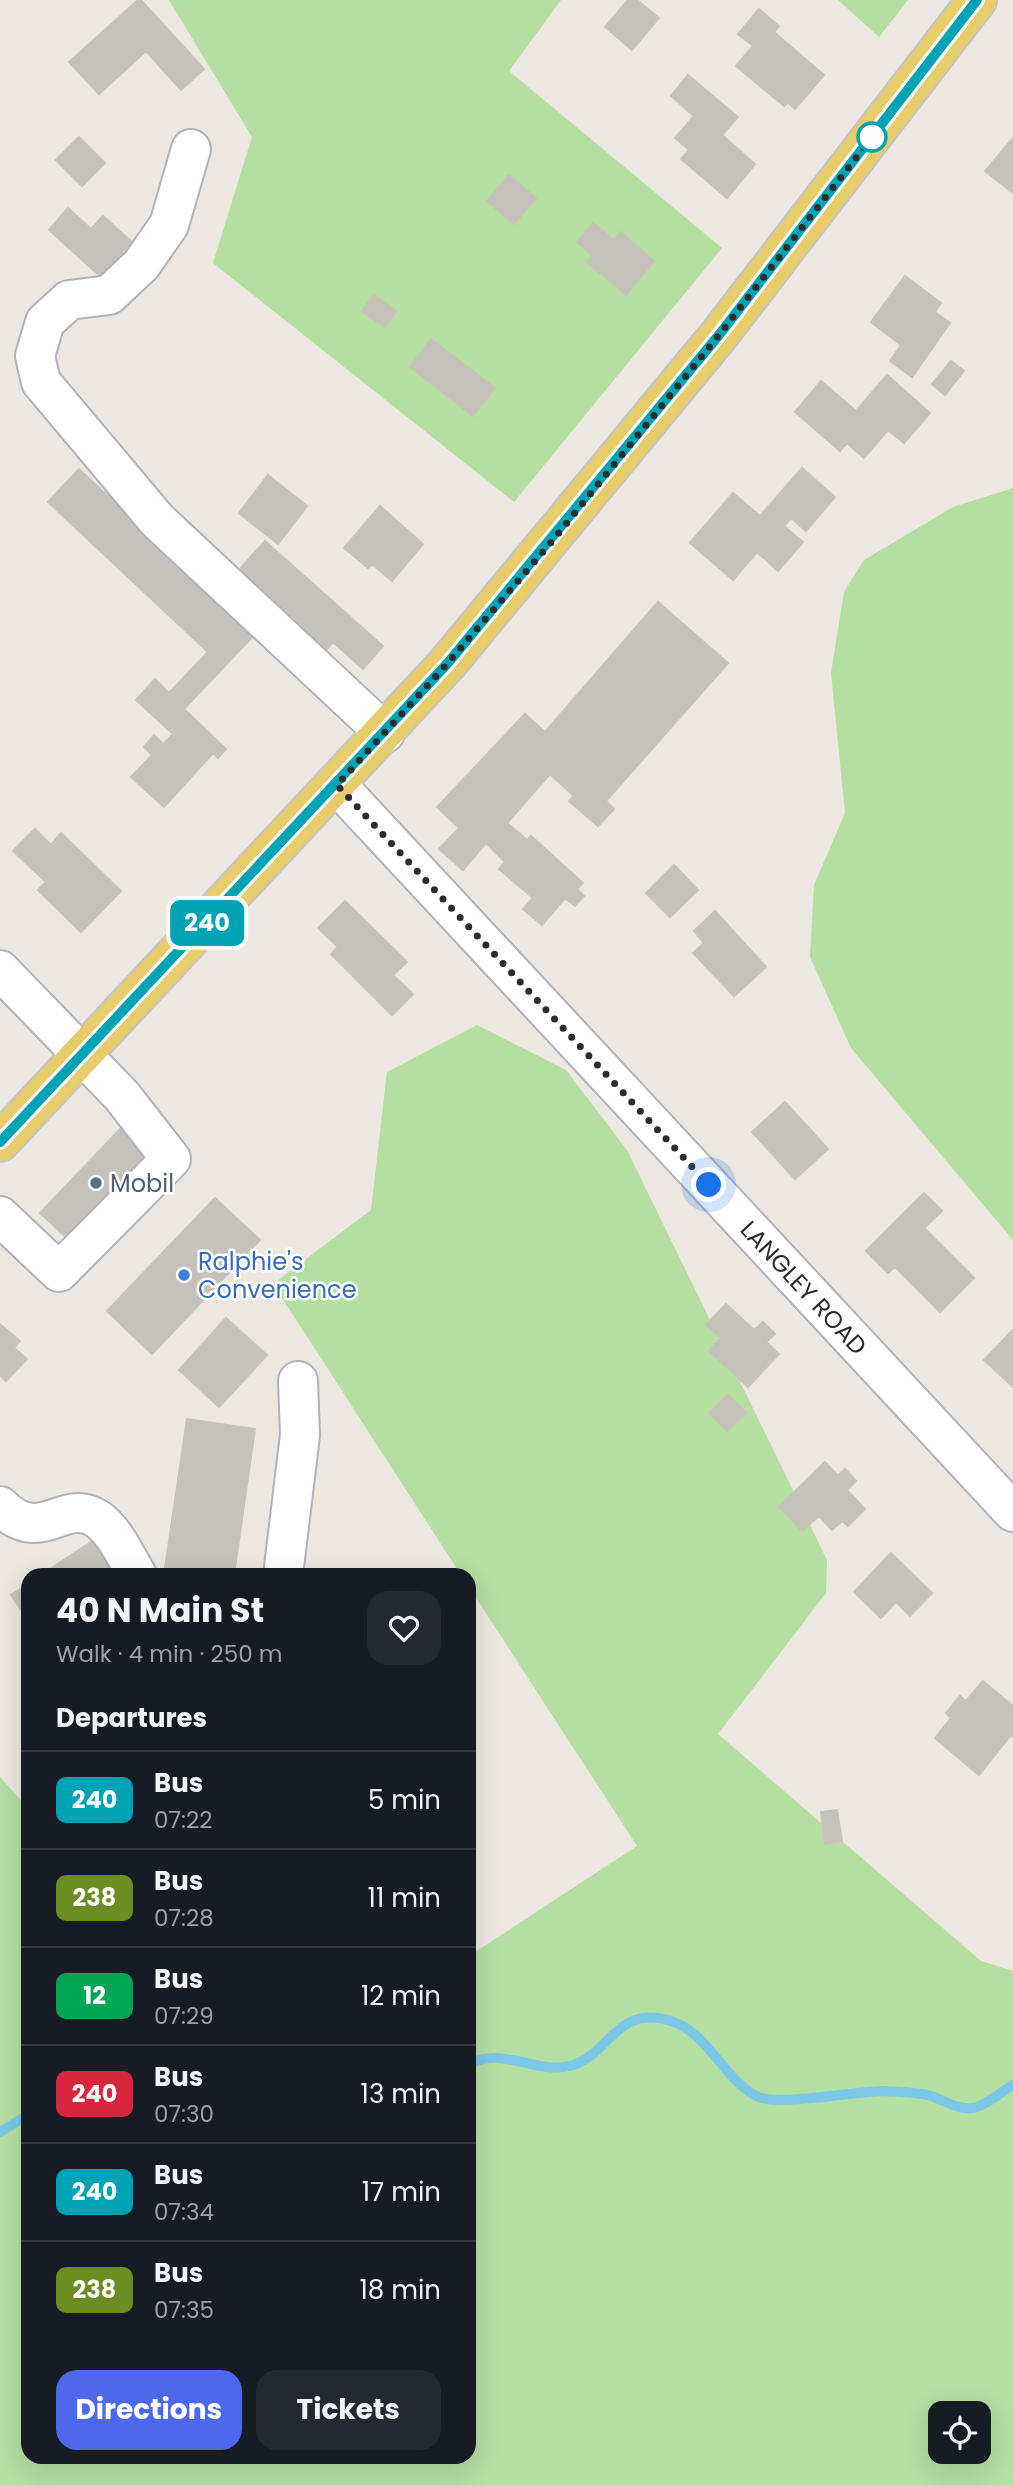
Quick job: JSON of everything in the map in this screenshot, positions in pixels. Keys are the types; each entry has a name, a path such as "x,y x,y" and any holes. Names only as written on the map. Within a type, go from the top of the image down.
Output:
{"main road":[{"path":"0,1142 385,733 553,540 719,335 977,0"}],"street":[{"path":"191,149 170,225 141,265 109,295 69,300 45,322 35,356 41,382 157,520 385,733"},
{"name":"LANGLEY ROAD","path":"337,785 1013,1512"},
{"path":"0,970 122,1096 171,1158 59,1272 0,1216"},
{"path":"284,1568 300,1435 298,1381"},
{"path":"0,1506 16,1520 31,1524 76,1513 94,1517 108,1529 133,1568"}],"green space":[{"path":"169,0 561,0 509,71 722,248 514,502 213,263 252,137"},
{"path":"838,0 908,0 879,37"},
{"path":"1013,488 1013,1240 851,1048 810,957 814,885 845,813 831,673 844,592 864,560 953,507"},
{"path":"477,1025 566,1070 627,1150 827,1560 826,1593 718,1734 981,1961 1013,1971 1013,2485 0,2485 0,1777 21,1800 21,2464 476,2464 476,1951 637,1846 476,1598 476,1568 456,1568 273,1284 371,1210 387,1072"}],"building":[{"path":"141,0 204,69 181,90 146,51 99,94 69,62"},
{"path":"628,0 637,0 659,18 632,50 605,27"},
{"path":"759,9 779,26 774,32 824,75 795,109 788,102 784,106 736,66 753,46 738,34"},
{"path":"688,75 738,117 722,135 755,164 727,198 681,159 689,150 675,138 694,116 671,96"},
{"path":"79,137 105,163 82,186 56,160"},
{"path":"1013,138 1013,193 985,171"},
{"path":"509,175 536,198 514,224 487,201"},
{"path":"68,208 91,229 103,216 132,242 100,276 49,230"},
{"path":"593,223 614,240 621,232 654,261 626,295 587,262 592,255 577,242"},
{"path":"905,276 941,303 935,312 950,323 912,377 890,361 901,345 871,322"},
{"path":"374,295 396,311 385,327 362,311"},
{"path":"431,339 495,388 473,416 410,367"},
{"path":"951,361 964,371 945,395 932,384"},
{"path":"887,375 930,413 904,443 888,430 864,458 847,443 840,451 795,412 821,381 856,411"},
{"path":"802,468 835,497 806,531 791,518 784,526 803,542 778,571 757,552 733,580 690,543 733,493 760,516"},
{"path":"79,469 255,634 184,709 226,749 218,758 213,753 164,807 131,777 152,755 144,747 154,735 163,744 173,734 136,700 155,679 169,693 208,652 48,502"},
{"path":"268,475 307,506 278,544 239,513"},
{"path":"380,506 423,544 392,581 372,564 368,568 344,548"},
{"path":"265,541 383,646 363,669 333,642 319,658 231,579"},
{"path":"658,602 728,663 606,801 614,809 598,826 569,801 574,796 550,774 507,823 527,840 531,836 583,883 577,889 584,896 575,906 565,898 542,925 523,909 533,898 499,869 505,862 486,843 463,870 439,849 459,828 437,807 525,714 545,732"},
{"path":"35,829 51,845 61,833 121,891 81,932 38,890 46,882 13,851"},
{"path":"674,865 698,890 670,917 646,893"},
{"path":"345,901 407,962 393,975 413,994 392,1015 331,954 338,947 318,928"},
{"path":"715,911 766,967 734,996 693,953 704,943 694,931"},
{"path":"785,1102 828,1149 795,1179 752,1132"},
{"name":"Mobil","path":"123,1126 151,1153 68,1239 40,1213"},
{"path":"924,1193 942,1211 924,1228 974,1278 940,1312 895,1267 888,1273 866,1251"},
{"name":"Ralphie's Convenience","path":"215,1198 260,1240 152,1354 107,1311"},
{"path":"726,1304 754,1330 763,1322 775,1334 766,1342 779,1354 748,1387 709,1351 721,1338 706,1325"},
{"path":"226,1318 267,1355 219,1407 179,1370"},
{"path":"1,1325 20,1341 14,1348 27,1359 6,1381 0,1375"},
{"path":"1013,1330 1013,1387 984,1360"},
{"path":"728,1395 746,1413 727,1431 709,1413"},
{"path":"187,1419 255,1429 235,1568 165,1568"},
{"path":"825,1462 838,1476 845,1469 856,1481 847,1490 865,1509 848,1526 842,1521 832,1530 819,1516 802,1531 779,1507"},
{"path":"97,1538 116,1568 52,1568"},
{"path":"891,1553 932,1593 910,1616 896,1602 881,1618 854,1592"},
{"path":"21,1589 21,1610 11,1595"},
{"path":"983,1681 1013,1706 1013,1737 1011,1735 979,1775 935,1738 951,1718 946,1713 960,1696 966,1701"},
{"path":"837,1810 842,1841 825,1844 821,1812"}],"waterway":[{"path":"476,2062 496,2058 547,2067 573,2065 586,2059 623,2026 634,2020 648,2018 664,2019 691,2032 743,2087 766,2099 798,2099 883,2091 907,2092 972,2108 987,2102 1013,2085"},
{"path":"0,2132 21,2119"}],"bus line":[{"name":"240","path":"0,1142 291,834 447,664 524,570 553,540 719,335 977,0"}],"place":[{"name":"Mobil","path":"96,1183"},
{"name":"Ralphie's Convenience","path":"184,1275"}],"route":[{"path":"709,1185 337,785 447,664 524,570 553,540 719,335 876,132 872,137"}]}
